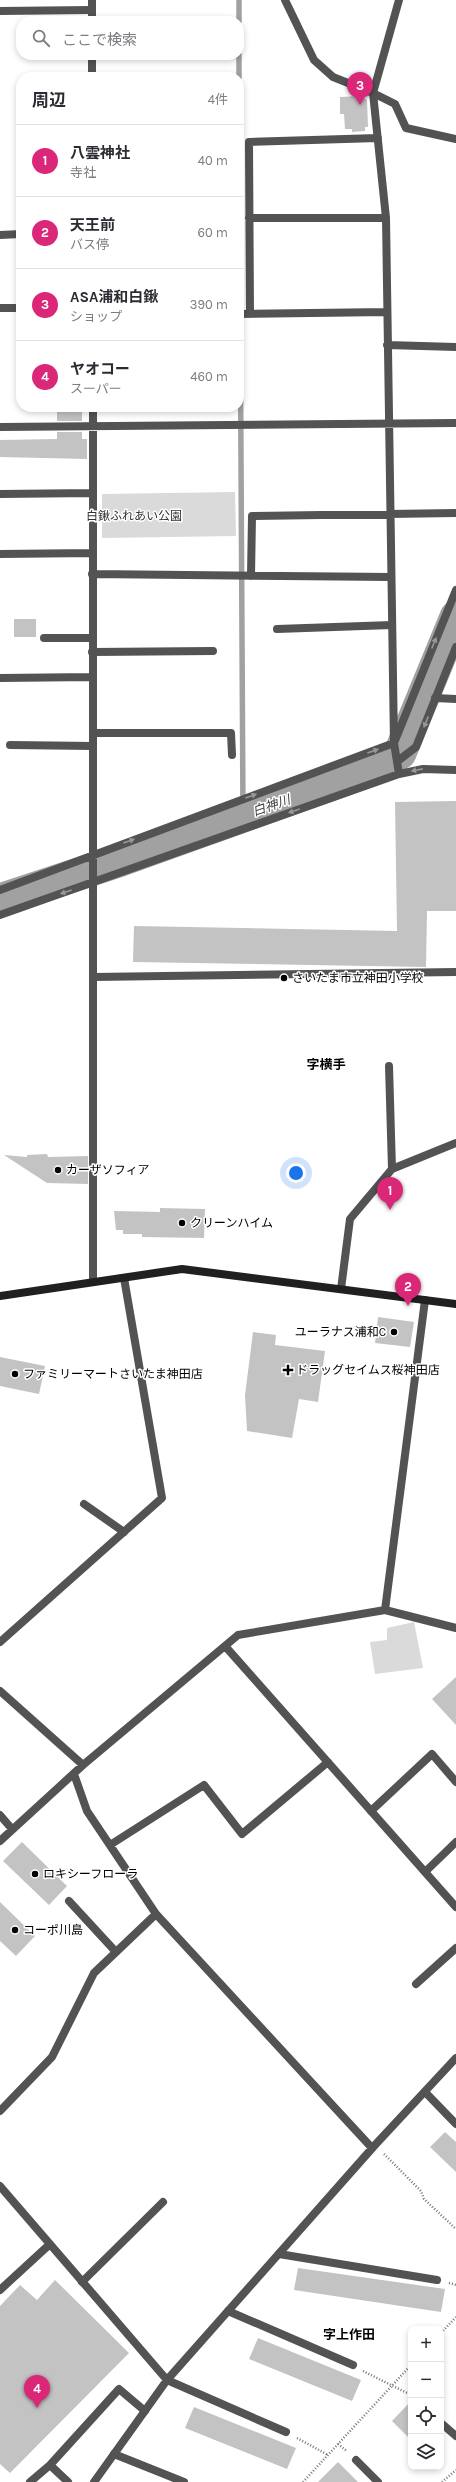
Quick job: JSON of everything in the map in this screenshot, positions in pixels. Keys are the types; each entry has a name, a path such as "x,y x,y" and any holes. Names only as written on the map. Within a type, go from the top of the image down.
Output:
{"street":[{"path":"92,0 92,16"},
{"path":"285,0 314,60 333,76 395,104 406,128 456,139"},
{"path":"399,0 373,93 386,218 394,743 399,760 399,774"},
{"path":"0,11 92,10"},
{"path":"92,60 92,72"},
{"path":"250,314 249,142 378,138"},
{"path":"249,218 386,218"},
{"path":"0,235 16,234"},
{"path":"0,308 16,308"},
{"path":"244,314 387,312"},
{"path":"387,345 456,347"},
{"path":"92,412 93,1282"},
{"path":"0,427 456,422"},
{"path":"0,494 93,493"},
{"path":"251,576 252,516 456,513"},
{"path":"0,554 93,553"},
{"path":"92,574 391,577"},
{"path":"0,890 93,854 394,743 456,590"},
{"path":"277,629 392,625"},
{"path":"44,638 92,638"},
{"path":"399,760 416,747 456,647"},
{"path":"92,652 213,651"},
{"path":"0,678 93,677"},
{"path":"435,698 456,699"},
{"path":"93,733 231,733 232,755"},
{"path":"10,745 93,746"},
{"path":"0,915 399,774 423,769 456,770"},
{"path":"93,976 456,972"},
{"path":"389,1066 392,1170"},
{"path":"341,1289 350,1218 392,1170 456,1143"},
{"path":"0,1296 182,1269 456,1304"},
{"path":"0,1642 162,1498 124,1278"},
{"path":"385,1610 425,1300"},
{"path":"84,1504 124,1532"},
{"path":"0,1841 82,1765 238,1634 385,1610 456,1628"},
{"path":"225,1646 456,1907"},
{"path":"0,1690 82,1765"},
{"path":"371,1810 432,1754 456,1782"},
{"path":"110,1845 204,1785 242,1834 328,1762"},
{"path":"74,1774 88,1811 156,1914 373,2146"},
{"path":"0,1814 12,1829"},
{"path":"425,1872 456,1842"},
{"path":"69,1901 116,1952"},
{"path":"0,2111 52,2057 94,1973 156,1914"},
{"path":"416,1984 456,1948"},
{"path":"94,2482 167,2380 373,2146 456,2058"},
{"path":"425,2092 456,2124"},
{"path":"0,2186 167,2380 286,2432"},
{"path":"82,2282 163,2202"},
{"path":"0,2290 50,2244"},
{"path":"279,2254 437,2280"},
{"path":"228,2311 353,2365"},
{"path":"30,2482 50,2465 119,2389 145,2411"},
{"path":"444,2426 456,2436"},
{"path":"114,2454 184,2482"},
{"path":"356,2460 378,2482"},
{"path":"50,2465 68,2482"}],"path":[{"path":"373,2146 421,2191 429,2204 456,2229"},
{"path":"444,2330 456,2317"},
{"path":"353,2365 408,2394"},
{"path":"303,2482 408,2369"},
{"path":"286,2432 328,2455"},
{"path":"442,2482 456,2470"}],"green space":[{"name":"白鍬ふれあい公園","path":"235,492 236,536 102,538 102,494"},
{"path":"414,1622 423,1668 375,1674 370,1642 387,1640 387,1628"}],"building":[{"path":"361,96 367,100 368,127 365,127 365,131 352,132 352,129 345,129 344,114 340,114 340,97"},
{"path":"57,412 82,412 82,421 57,421"},
{"path":"57,432 82,432 82,439 87,439 87,459 0,457 0,440 57,439"},
{"path":"14,619 36,619 36,637 14,637"},
{"path":"456,801 456,911 427,911 426,967 133,962 134,926 397,931 395,802"},
{"name":"カーザソフィア","path":"47,1154 48,1157 88,1156 88,1184 47,1183 4,1155 27,1157 27,1155"},
{"path":"160,1208 205,1209 204,1238 142,1237 142,1234 123,1234 123,1230 116,1230 114,1211 160,1212"},
{"name":"ユーラナス浦和C","path":"378,1317 414,1322 410,1347 375,1343"},
{"path":"253,1332 276,1335 275,1345 325,1351 318,1402 299,1399 292,1438 247,1431 245,1395"},
{"path":"0,1357 45,1366 39,1394 0,1386"},
{"path":"456,1677 456,1725 432,1699"},
{"name":"ロキシーフローラ","path":"22,1842 67,1886 49,1905 3,1861"},
{"name":"コーポ川島","path":"0,1902 35,1936 16,1956 0,1941"},
{"path":"445,2132 456,2142 456,2172 430,2147"},
{"path":"298,2268 445,2289 441,2312 294,2290"},
{"path":"55,2280 129,2353 10,2473 0,2464 0,2306 20,2285 37,2300"},
{"path":"258,2338 361,2380 352,2401 249,2359"},
{"path":"408,2404 408,2437 392,2421"},
{"path":"194,2407 296,2448 287,2469 185,2428"},
{"path":"338,2462 358,2482 318,2482"}],"waterway":[{"path":"239,0 239,16"},
{"path":"239,60 239,72"},
{"path":"241,412 243,816"},
{"name":"白神川","path":"0,900 121,860 377,768 400,753 456,617"}],"place":[{"name":"ASA浦和白鍬","path":"360,105"},
{"name":"さいたま市立神田小学校","path":"284,978"},
{"name":"カーザソフィア","path":"58,1170"},
{"name":"八雲神社","path":"390,1210"},
{"name":"クリーンハイム","path":"182,1223"},
{"name":"天王前","path":"408,1306"},
{"name":"ユーラナス浦和C","path":"394,1332"},
{"name":"ドラッグセイムス桜神田店","path":"288,1370"},
{"name":"ファミリーマートさいたま神田店","path":"15,1374"},
{"name":"ロキシーフローラ","path":"35,1874"},
{"name":"コーポ川島","path":"15,1930"},
{"name":"ヤオコー","path":"37,2408"}],"district":[{"name":"字横手","path":"326,1064"},
{"name":"字上作田","path":"349,2334"}]}
